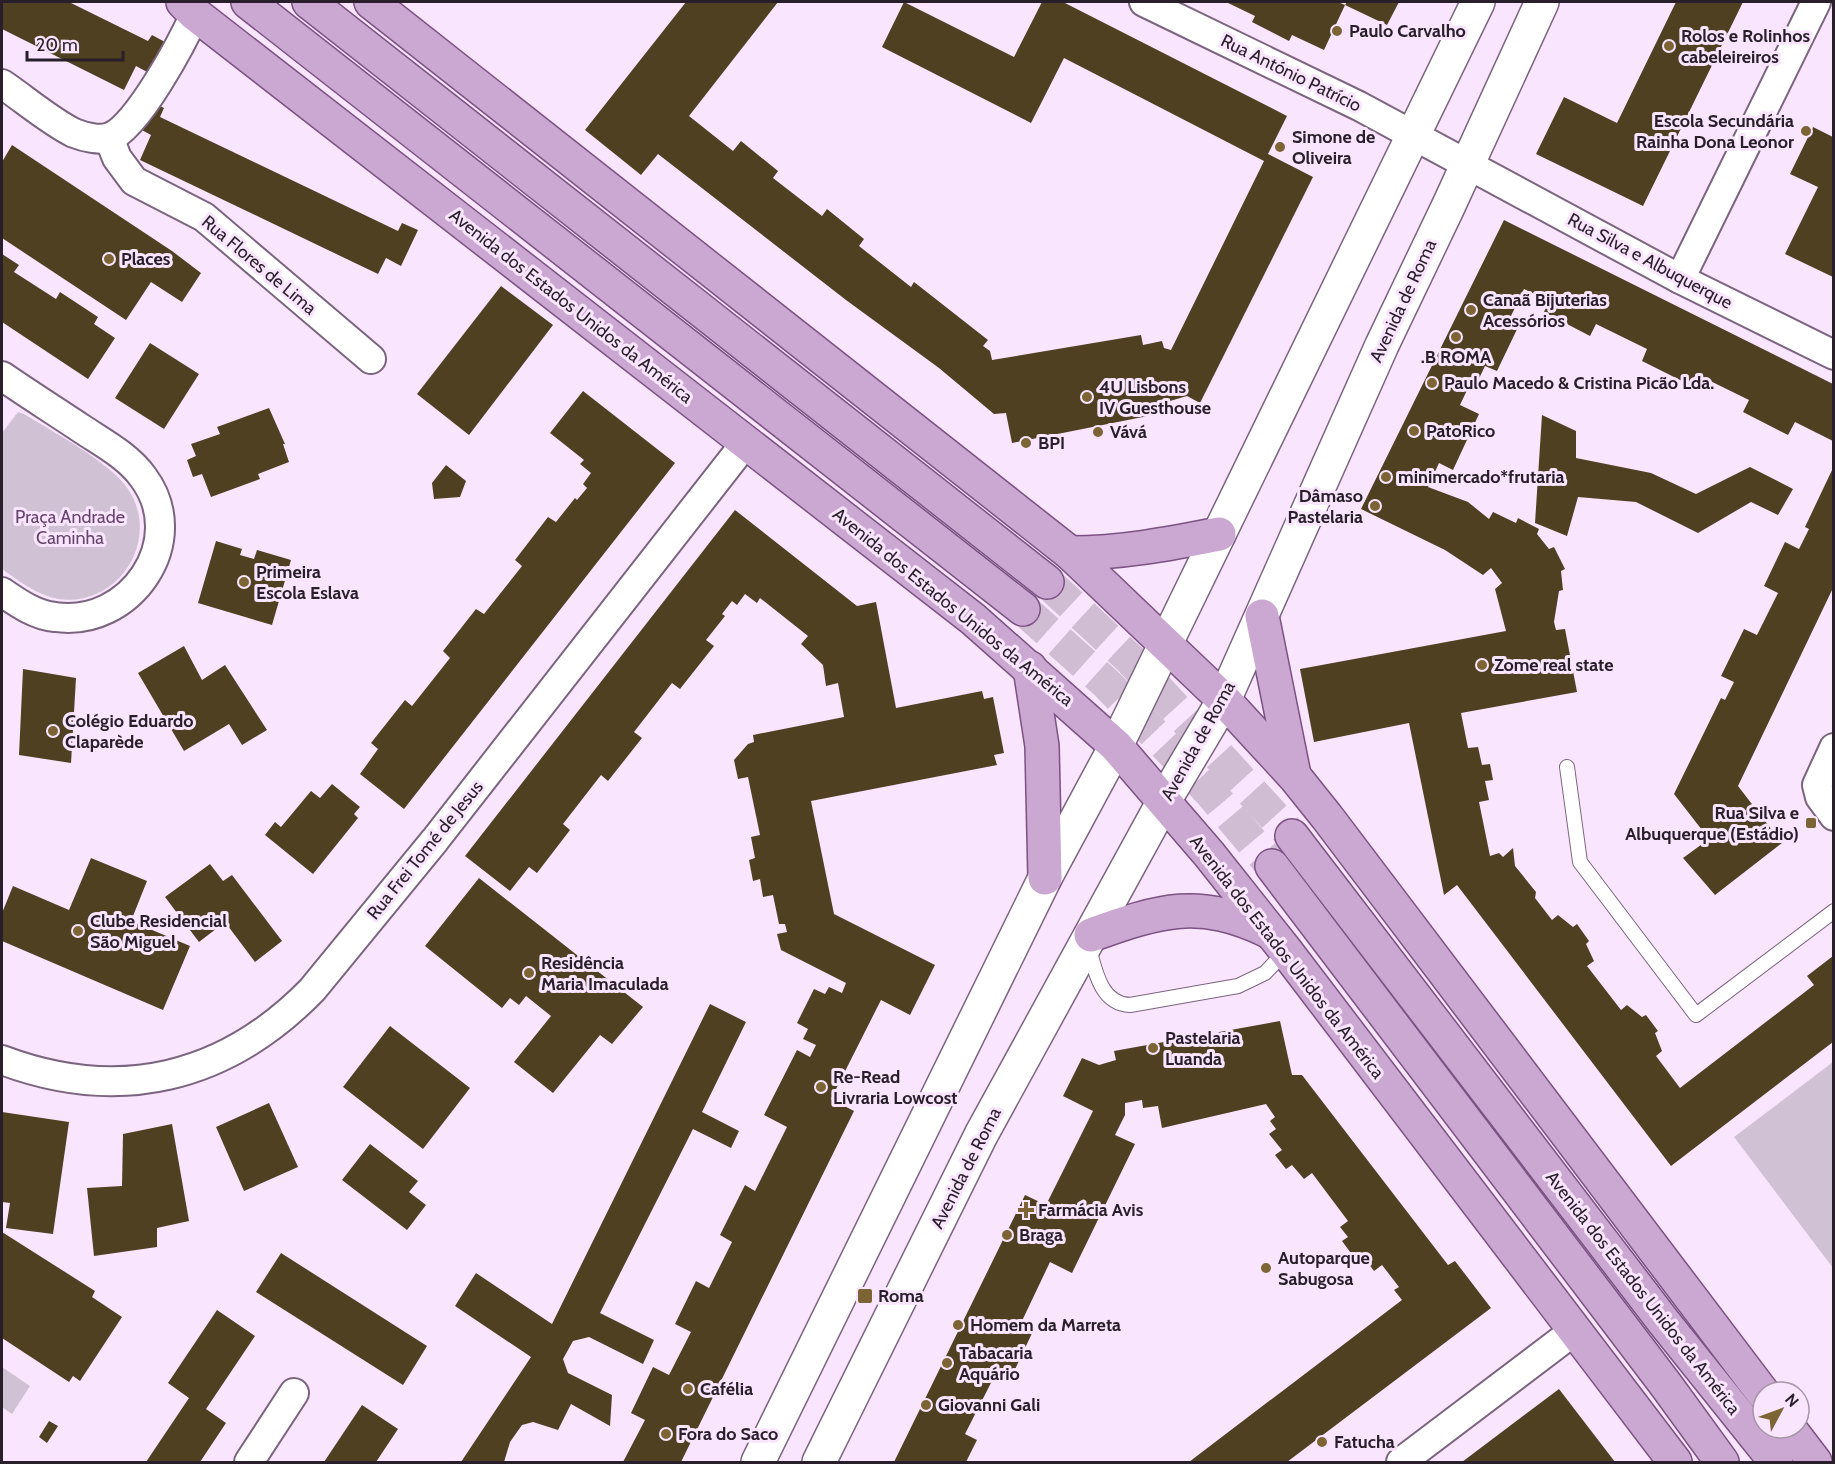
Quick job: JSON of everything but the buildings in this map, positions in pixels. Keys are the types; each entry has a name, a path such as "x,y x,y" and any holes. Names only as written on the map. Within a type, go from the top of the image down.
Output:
{"main road":[{"path":"248,2 1023,609"},
{"path":"309,2 1047,582"},
{"name":"Avenida dos Estados Unidos da América","path":"371,2 1071,553 1224,700 1295,777 1589,1160 1753,1380"},
{"path":"758,1462 1045,878 1116,746 1478,2"},
{"name":"Avenida de Roma","path":"819,1462 981,1135 1164,801 1224,700 1382,345 1542,2"},
{"name":"Avenida dos Estados Unidos da América","path":"189,8 973,619 1116,746 1279,942 1675,1462"},
{"path":"1071,553 1118,552 1219,534"},
{"path":"1262,616 1295,777"},
{"path":"1029,668 1042,746 1045,878"},
{"name":"Avenida dos Estados Unidos da América","path":"1292,836 1663,1321 1776,1462"},
{"name":"Avenida dos Estados Unidos da América","path":"1272,866 1659,1375 1722,1462"},
{"path":"1089,939 1183,910 1231,915 1279,942"},
{"path":"1798,1440 1815,1462"}],"street":[{"name":"Rua António Patrício","path":"1144,2 1468,164"},
{"path":"1680,279 1816,2"},
{"path":"2,84 74,132 96,138 109,138 132,122 184,38 189,8"},
{"name":"Rua Flores de Lima","path":"109,138 117,158 134,181 204,217 370,358"},
{"name":"Rua Silva e Albuquerque","path":"1468,164 1680,279 1833,355"},
{"path":"2,592 36,612 53,617 88,617 105,612 120,603 145,578 156,554 159,528 153,493 132,464 3,379"},
{"name":"Rua Frei Tomé de Jesus","path":"2,1060 60,1078 90,1082 153,1079 183,1072 240,1048 291,1012 312,990 435,840 747,441"},
{"path":"1833,747 1817,785 1820,797 1833,816"},
{"path":"1401,1462 1574,1331"},
{"path":"249,1462 294,1394"}],"lane":[{"path":"1567,767 1580,862 1696,1015 1833,911"},
{"path":"1089,939 1100,985 1110,997 1122,1005 1238,986 1264,973 1279,942"}],"green space":[{"name":"Praça Andrade Caminha","path":"18,412 65,439 108,468 128,489 137,509 140,529 137,549 128,566 115,582 99,593 80,599 58,599 36,591 2,569 2,433"},
{"path":"1833,1062 1833,1268 1734,1137"},
{"path":"2,1367 30,1386 12,1414 2,1407"}],"tunnel":[{"path":"1047,582 1132,661 1292,836"},
{"path":"1023,609 1108,685 1209,791 1272,866"}],"place":[{"name":"Paulo Carvalho","path":"1337,31"},
{"name":"Rolos e Rolinhos cabeleireiros","path":"1669,46"},
{"name":"Escola Secundária Rainha Dona Leonor","path":"1806,131"},
{"name":"Simone de Oliveira","path":"1280,147"},
{"name":"Places","path":"109,259"},
{"name":"Canaã Bijuterias Acessórios","path":"1471,310"},
{"name":".B ROMA","path":"1456,337"},
{"name":"Paulo Macedo & Cristina Picão Lda.","path":"1432,383"},
{"name":"4U Lisbons IV Guesthouse","path":"1087,397"},
{"name":"PatoRico","path":"1414,431"},
{"name":"Vává","path":"1098,432"},
{"name":"BPI","path":"1026,443"},
{"name":"minimercado*frutaria","path":"1386,477"},
{"name":"Dâmaso Pastelaria","path":"1375,506"},
{"name":"Primeira Escola Eslava","path":"244,582"},
{"name":"Zome real state","path":"1482,665"},
{"name":"Colégio Eduardo Claparède","path":"53,731"},
{"name":"Rua Silva e Albuquerque (Estádio)","path":"1811,823"},
{"name":"Clube Residencial São Miguel","path":"78,931"},
{"name":"Residência Maria Imaculada","path":"529,973"},
{"name":"Pastelaria Luanda","path":"1153,1048"},
{"name":"Re-Read Livraria Lowcost","path":"821,1087"},
{"name":"Farmácia Avis","path":"1026,1210"},
{"name":"Braga","path":"1007,1235"},
{"name":"Autoparque Sabugosa","path":"1266,1268"},
{"name":"Roma","path":"865,1296"},
{"name":"Homem da Marreta","path":"958,1325"},
{"name":"Tabacaria Aquário","path":"947,1363"},
{"name":"Cafélia","path":"688,1389"},
{"name":"Giovanni Gali","path":"926,1405"},
{"name":"Fora do Saco","path":"666,1434"},
{"name":"Fatucha","path":"1322,1442"}]}
